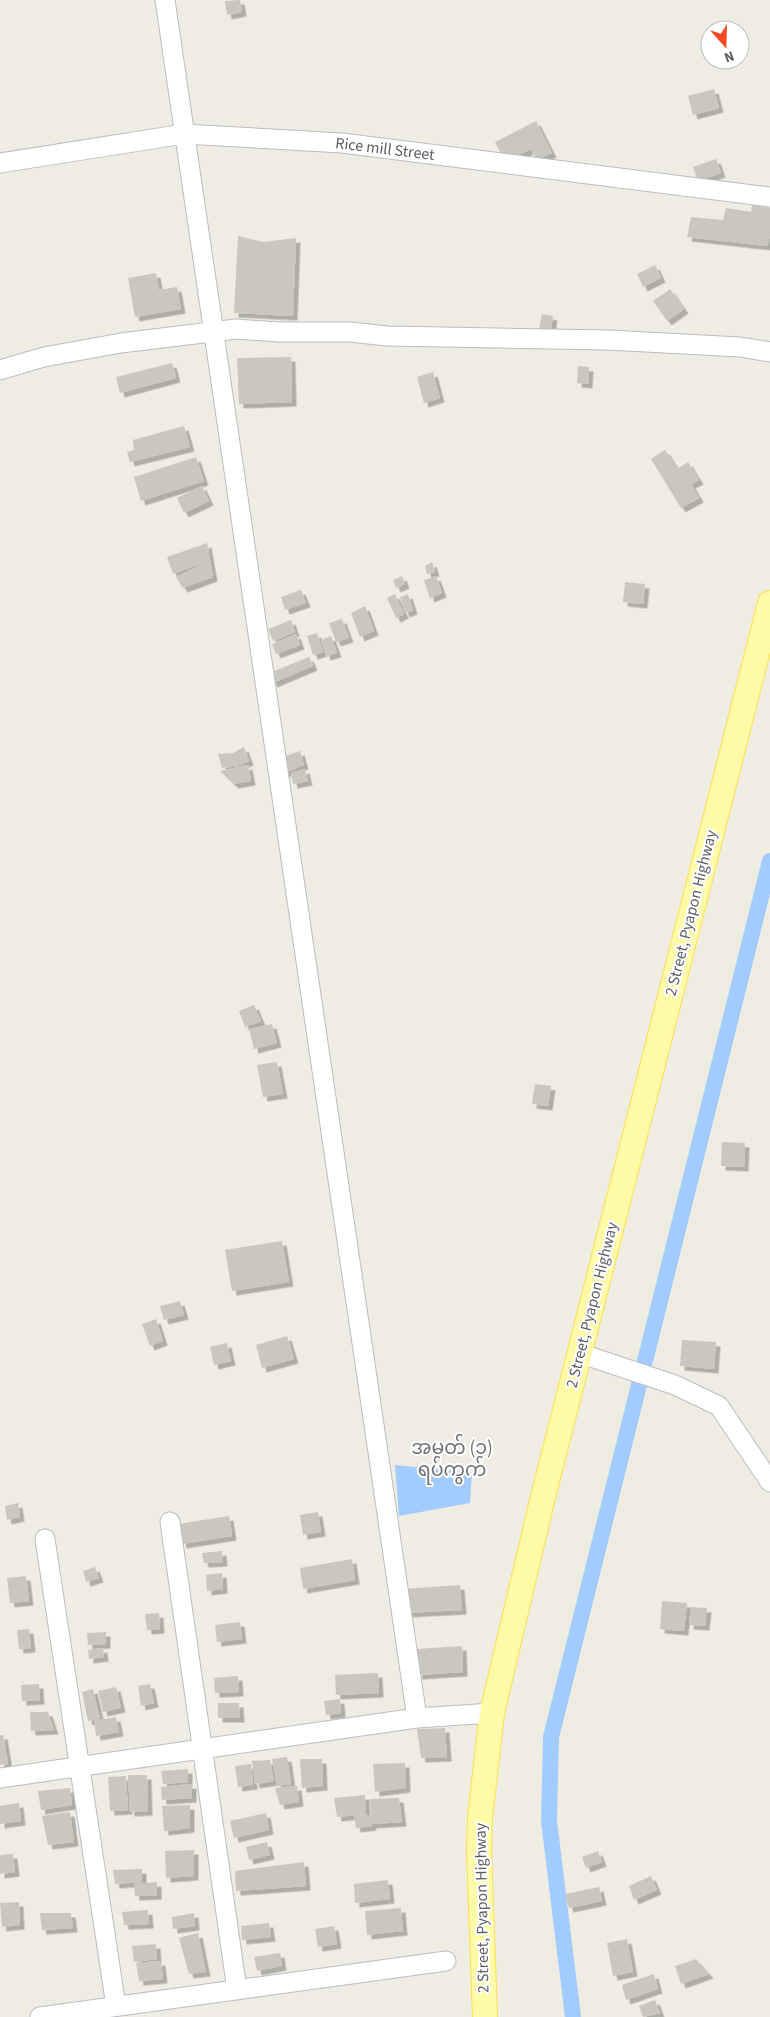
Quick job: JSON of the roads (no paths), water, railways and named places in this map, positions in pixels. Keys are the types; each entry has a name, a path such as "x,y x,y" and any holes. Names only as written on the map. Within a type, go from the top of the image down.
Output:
{"main road":[{"name":"2 Street, Pyapon Highway","path":"485,2017 479,1843 492,1713 579,1353 770,603"}],"street":[{"path":"165,0 417,1718"},
{"name":"Rice mill Street","path":"0,163 184,134 342,143 770,197"},
{"path":"0,370 44,357 102,346 236,329 278,332 350,332 387,336 608,340 740,347 770,352"},
{"path":"579,1353 675,1384 719,1406 770,1482"},
{"path":"170,1522 237,1990"},
{"path":"45,1540 116,2006"},
{"path":"0,1778 417,1718 492,1713"},
{"path":"40,2017 446,1961"}],"water":[{"path":"395,1465 472,1473 470,1503 399,1516"}],"waterway":[{"path":"573,2017 549,1821 551,1737 770,861"}],"district":[{"name":"အမှတ် (၁) ရပ်ကွက်","path":"452,1459"}]}
